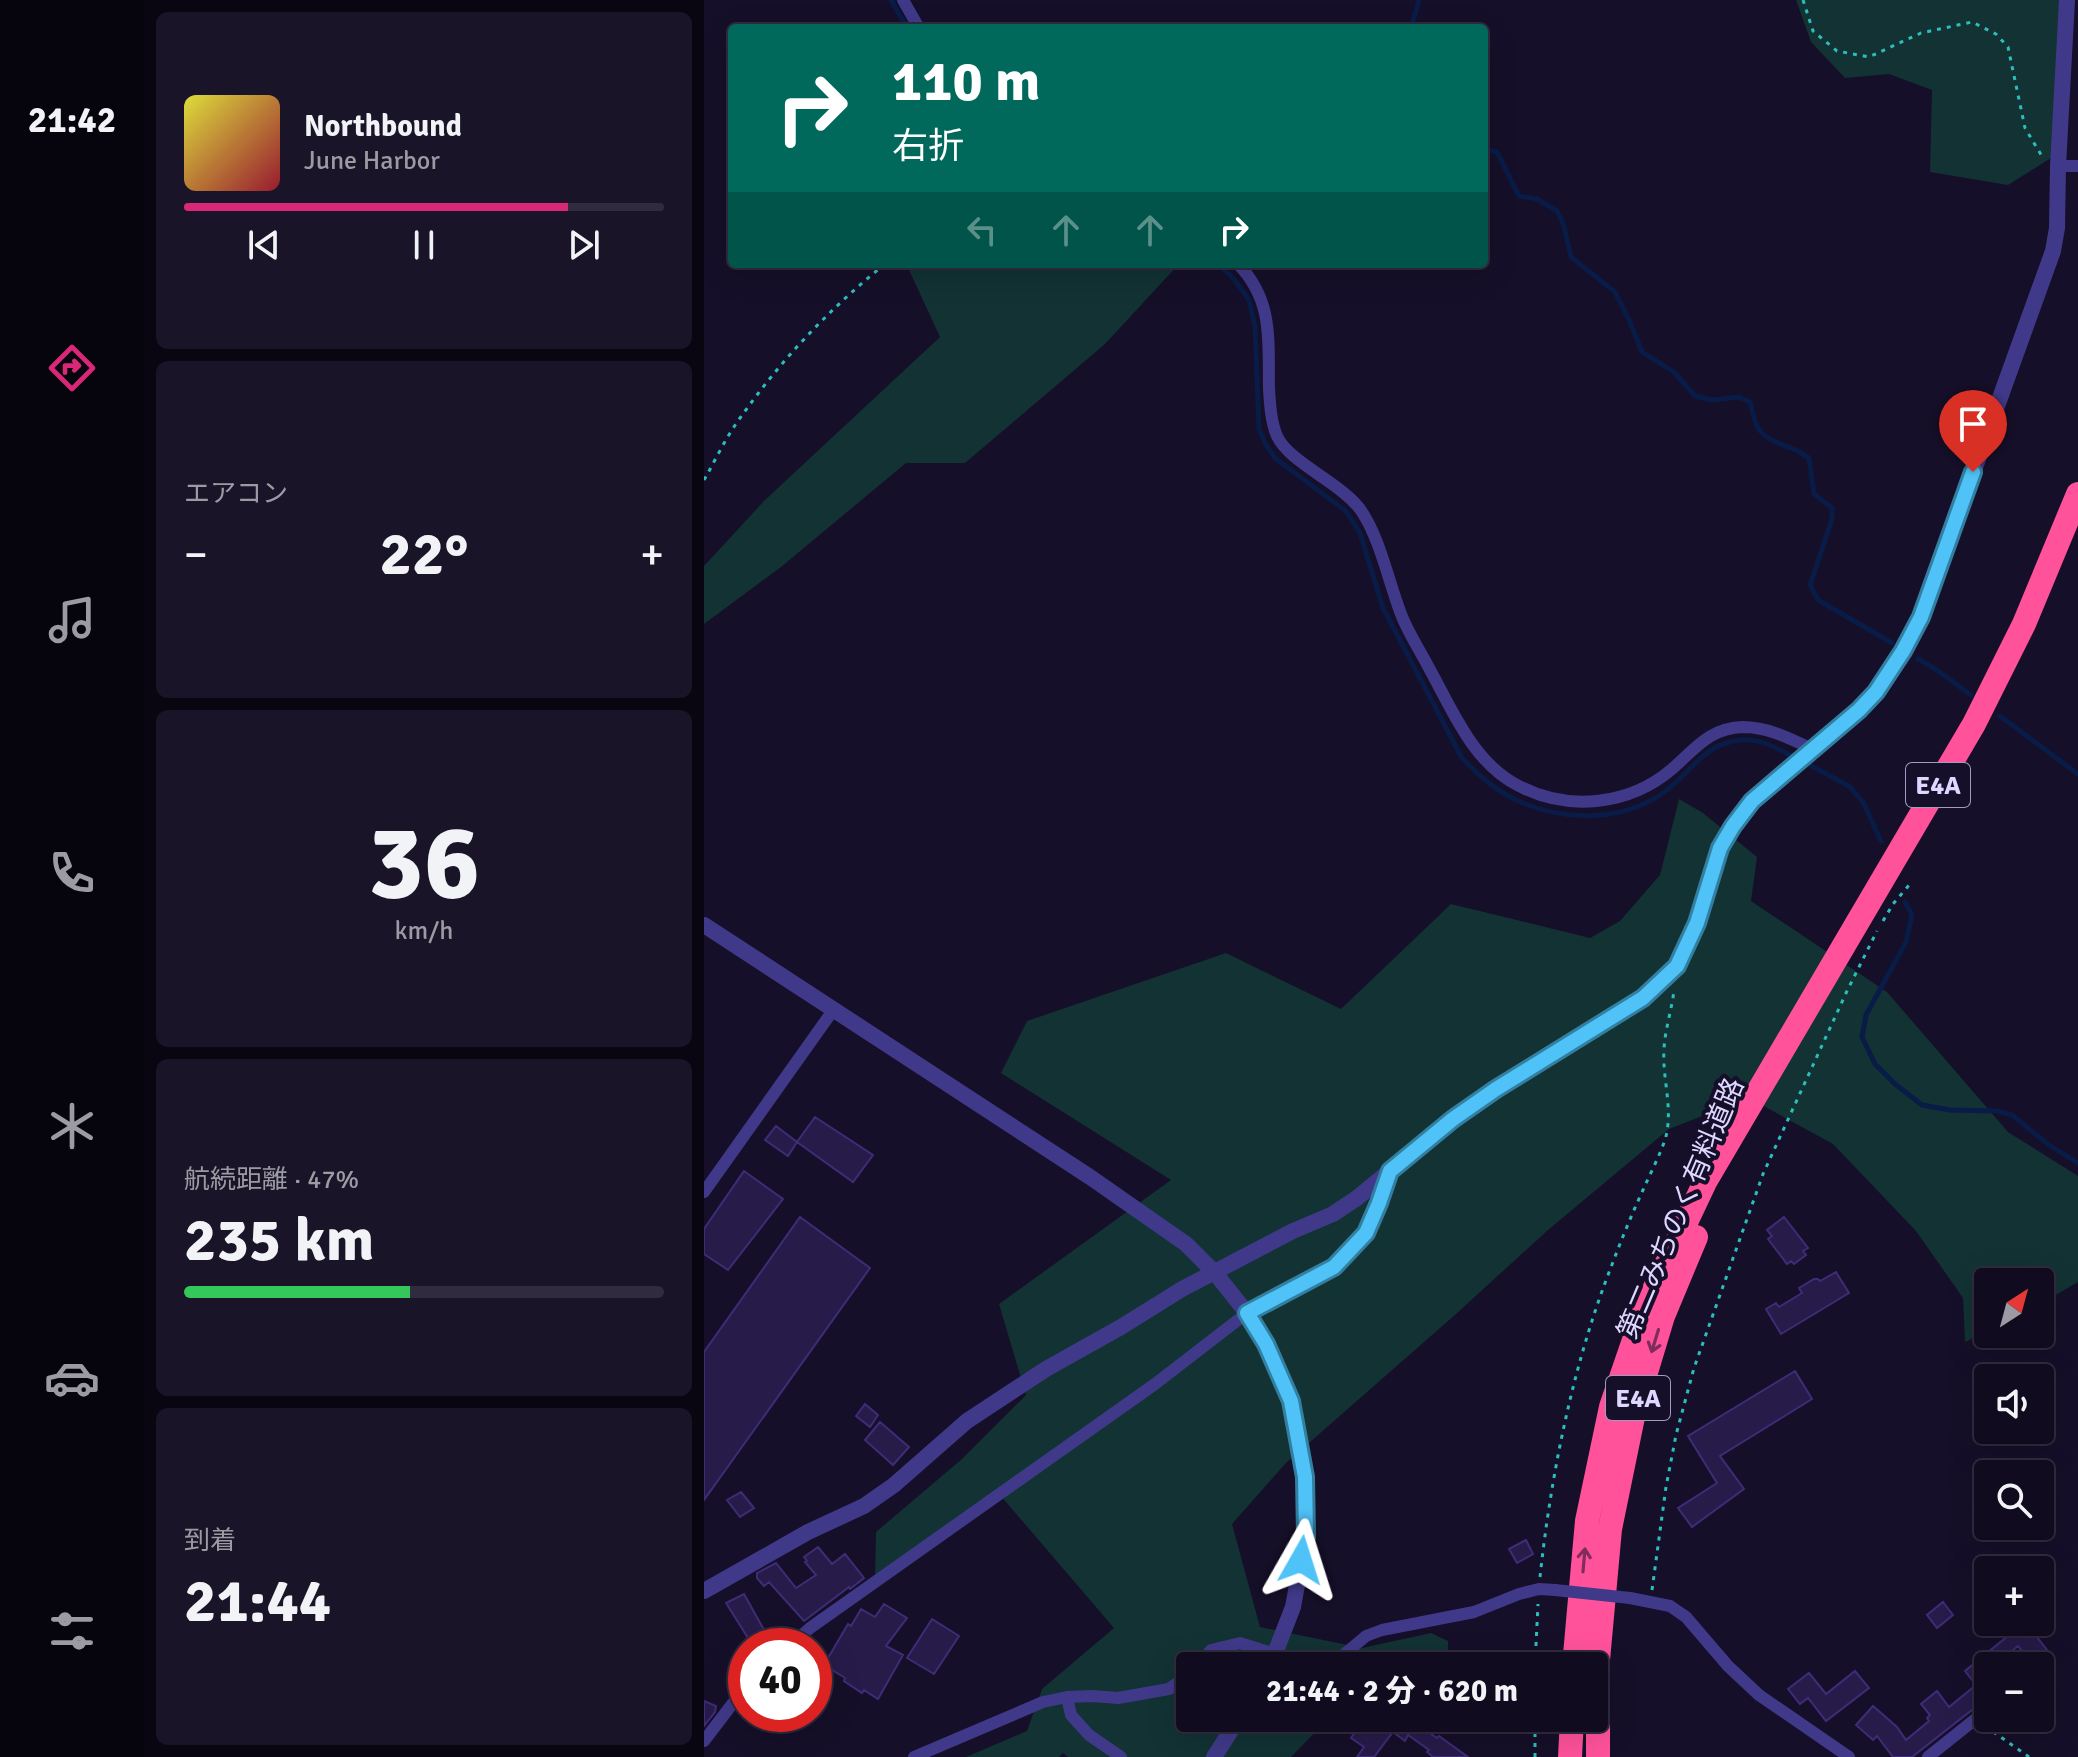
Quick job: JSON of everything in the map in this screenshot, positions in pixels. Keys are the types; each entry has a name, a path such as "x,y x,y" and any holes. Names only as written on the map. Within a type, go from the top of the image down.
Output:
{"highway":[{"name":"第二みちのく有料道路","path":"1575,1652 1587,1521 1611,1407 1644,1311 1705,1182 1974,724 2024,624 2078,494"},
{"name":"第二みちのく有料道路","path":"1598,1757 1598,1660 1610,1529 1634,1412 1663,1316 1715,1189 1774,1063"},
{"path":"1570,1757 1571,1732"}],"street":[{"path":"903,0 917,24"},
{"path":"704,1591 808,1532 864,1506 894,1485 993,1402 1182,1289 1293,1231 1333,1214 1453,1119 1643,998 1677,966 1697,923 1720,848 1733,826 1752,801 1876,692 1921,617 2053,251 2057,228 2067,0"},
{"path":"2058,174 2078,166"},
{"path":"1242,268 1252,278 1268,320 1270,404 1278,439 1289,452 1352,499 1363,513 1402,618 1464,731 1494,770 1539,796 1589,802 1610,800 1656,781 1692,748 1706,738 1725,731 1743,727 1764,730 1788,737 1810,751"},
{"path":"704,925 1090,1177 1186,1244 1215,1273 1247,1313 1266,1344 1291,1401 1305,1477 1306,1536 1293,1607 1276,1652"},
{"path":"704,1192 834,1009"},
{"path":"810,1628 1155,1384 1247,1313 1334,1267 1366,1233 1390,1171"},
{"path":"1347,1652 1366,1636 1382,1630 1474,1612 1539,1589 1651,1602 1670,1606 1686,1617 1728,1666 1759,1695 1849,1757"},
{"path":"1209,1652 1240,1643 1257,1652"},
{"path":"914,1757 1043,1702 1067,1697 1118,1698 1169,1689 1176,1684"},
{"path":"1067,1697 1071,1715 1089,1735 1121,1757"},
{"path":"704,1741 728,1710"},
{"path":"1928,1757 1974,1721"},
{"path":"1214,1757 1230,1732"}],"path":[{"path":"1803,0 1813,31 1837,51 1869,57 1921,33 1972,22 1996,34 2008,47 2025,128 2058,174"},
{"path":"704,480 736,423 781,363 848,294 880,268"},
{"path":"1651,1602 1658,1534 1676,1435 1690,1382 1763,1174 1877,929 1910,884"},
{"path":"1536,1652 1539,1589 1571,1396 1607,1278 1665,1140 1669,1121 1664,1050 1677,966"},
{"path":"1535,1732 1535,1757"},
{"path":"1993,1732 2029,1757"}],"green space":[{"path":"1796,0 2066,0 2059,153 2008,185 1930,172 1932,90 1889,74 1845,78 1811,42"},
{"path":"1175,268 1105,344 965,463 906,463 781,567 704,624 704,566 765,500 940,337 909,270"},
{"path":"1679,799 1703,813 1757,857 1751,901 1887,992 2008,1132 2078,1176 2078,1282 2054,1296 2054,1268 1974,1268 1974,1338 1965,1342 1963,1298 1916,1231 1833,1144 1749,1098 1669,1129 1548,1230 1285,1464 1232,1524 1260,1627 1362,1648 1431,1633 1448,1641 1448,1652 1176,1652 1176,1732 1315,1732 1291,1757 1068,1757 1063,1753 1059,1757 966,1757 1027,1731 1042,1689 1114,1628 1000,1495 875,1580 876,1532 962,1459 1026,1395 999,1304 1171,1180 1001,1073 1027,1021 1226,953 1341,1009 1451,904 1590,938 1620,921 1660,875"}],"building":[{"path":"815,1117 873,1155 853,1182 797,1142"},
{"path":"776,1126 797,1142 788,1156 765,1140"},
{"path":"744,1171 783,1199 728,1270 704,1254 704,1229"},
{"path":"800,1217 870,1268 704,1500 704,1352"},
{"path":"1784,1217 1808,1248 1803,1251 1806,1255 1794,1264 1791,1261 1787,1264 1768,1239 1772,1236 1767,1230"},
{"path":"1836,1272 1849,1293 1781,1334 1766,1309 1776,1303 1779,1307 1802,1293 1799,1288"},
{"path":"1795,1371 1812,1399 1720,1456 1744,1489 1692,1527 1678,1508 1717,1483 1688,1436"},
{"path":"865,1404 878,1415 870,1427 856,1416"},
{"path":"880,1422 909,1447 893,1465 865,1440"},
{"path":"741,1492 754,1508 740,1517 727,1500"},
{"path":"1526,1540 1533,1554 1517,1563 1509,1549"},
{"path":"818,1547 832,1564 845,1554 864,1578 804,1621 769,1582 764,1586 757,1573 776,1563 796,1588 816,1575 804,1557"},
{"path":"744,1594 763,1628 742,1628 726,1603"},
{"path":"1943,1602 1953,1615 1937,1628 1927,1615"},
{"path":"884,1604 907,1618 886,1646 903,1655 878,1699 864,1690 862,1693 832,1670 832,1651 848,1624 851,1626 861,1609 875,1617"},
{"path":"932,1619 959,1636 934,1674 907,1658"},
{"path":"2008,1636 2036,1636 2049,1652 2023,1652 2018,1646 2010,1652 1988,1652"},
{"path":"1974,1664 1974,1682 1965,1671"},
{"path":"1855,1671 1869,1688 1826,1721 1808,1698 1800,1704 1788,1689 1809,1673 1826,1694"},
{"path":"1974,1687 1974,1708 1912,1757 1893,1757 1877,1736 1873,1740 1856,1725 1873,1706 1897,1727 1906,1740 1929,1721 1927,1718 1930,1715 1921,1704 1937,1691 1949,1707"},
{"path":"704,1701 716,1706 704,1726"},
{"path":"1355,1732 1393,1732 1374,1757 1357,1757 1364,1747 1351,1738"},
{"path":"1393,1732 1428,1732 1468,1757 1433,1757 1427,1752 1429,1750 1408,1735 1405,1741"}],"waterway":[{"path":"891,0 905,24"},
{"path":"1412,24 1419,0"},
{"path":"1488,150 1497,152 1519,196 1537,199 1557,211 1571,257 1615,292 1642,352 1674,372 1695,396 1712,400 1739,397 1750,402 1755,422 1763,434 1809,458 1814,494 1832,508 1832,519 1810,585 1818,600 1892,643"},
{"path":"1222,268 1249,300 1255,326 1259,429 1266,445 1276,459 1346,511 1360,533 1383,608 1462,758 1482,778 1523,803 1543,810 1584,816 1626,810 1645,803 1671,787 1708,752 1726,743 1754,740 1795,758"},
{"path":"1918,659 1971,695"},
{"path":"2000,716 2078,774"},
{"path":"1804,762 1849,786 1863,802 1881,841"},
{"path":"1905,902 1912,915 1906,942 1866,1015 1862,1037 1875,1064 1922,1105 2012,1115 2049,1145 2078,1163"}],"route":[{"path":"1301,1560 1306,1536 1305,1477 1291,1401 1266,1344 1247,1313 1334,1267 1366,1233 1390,1171 1453,1119 1643,998 1677,966 1697,923 1720,848 1733,826 1752,801 1859,710 1876,692 1903,651 1921,617 1973,472"}]}
